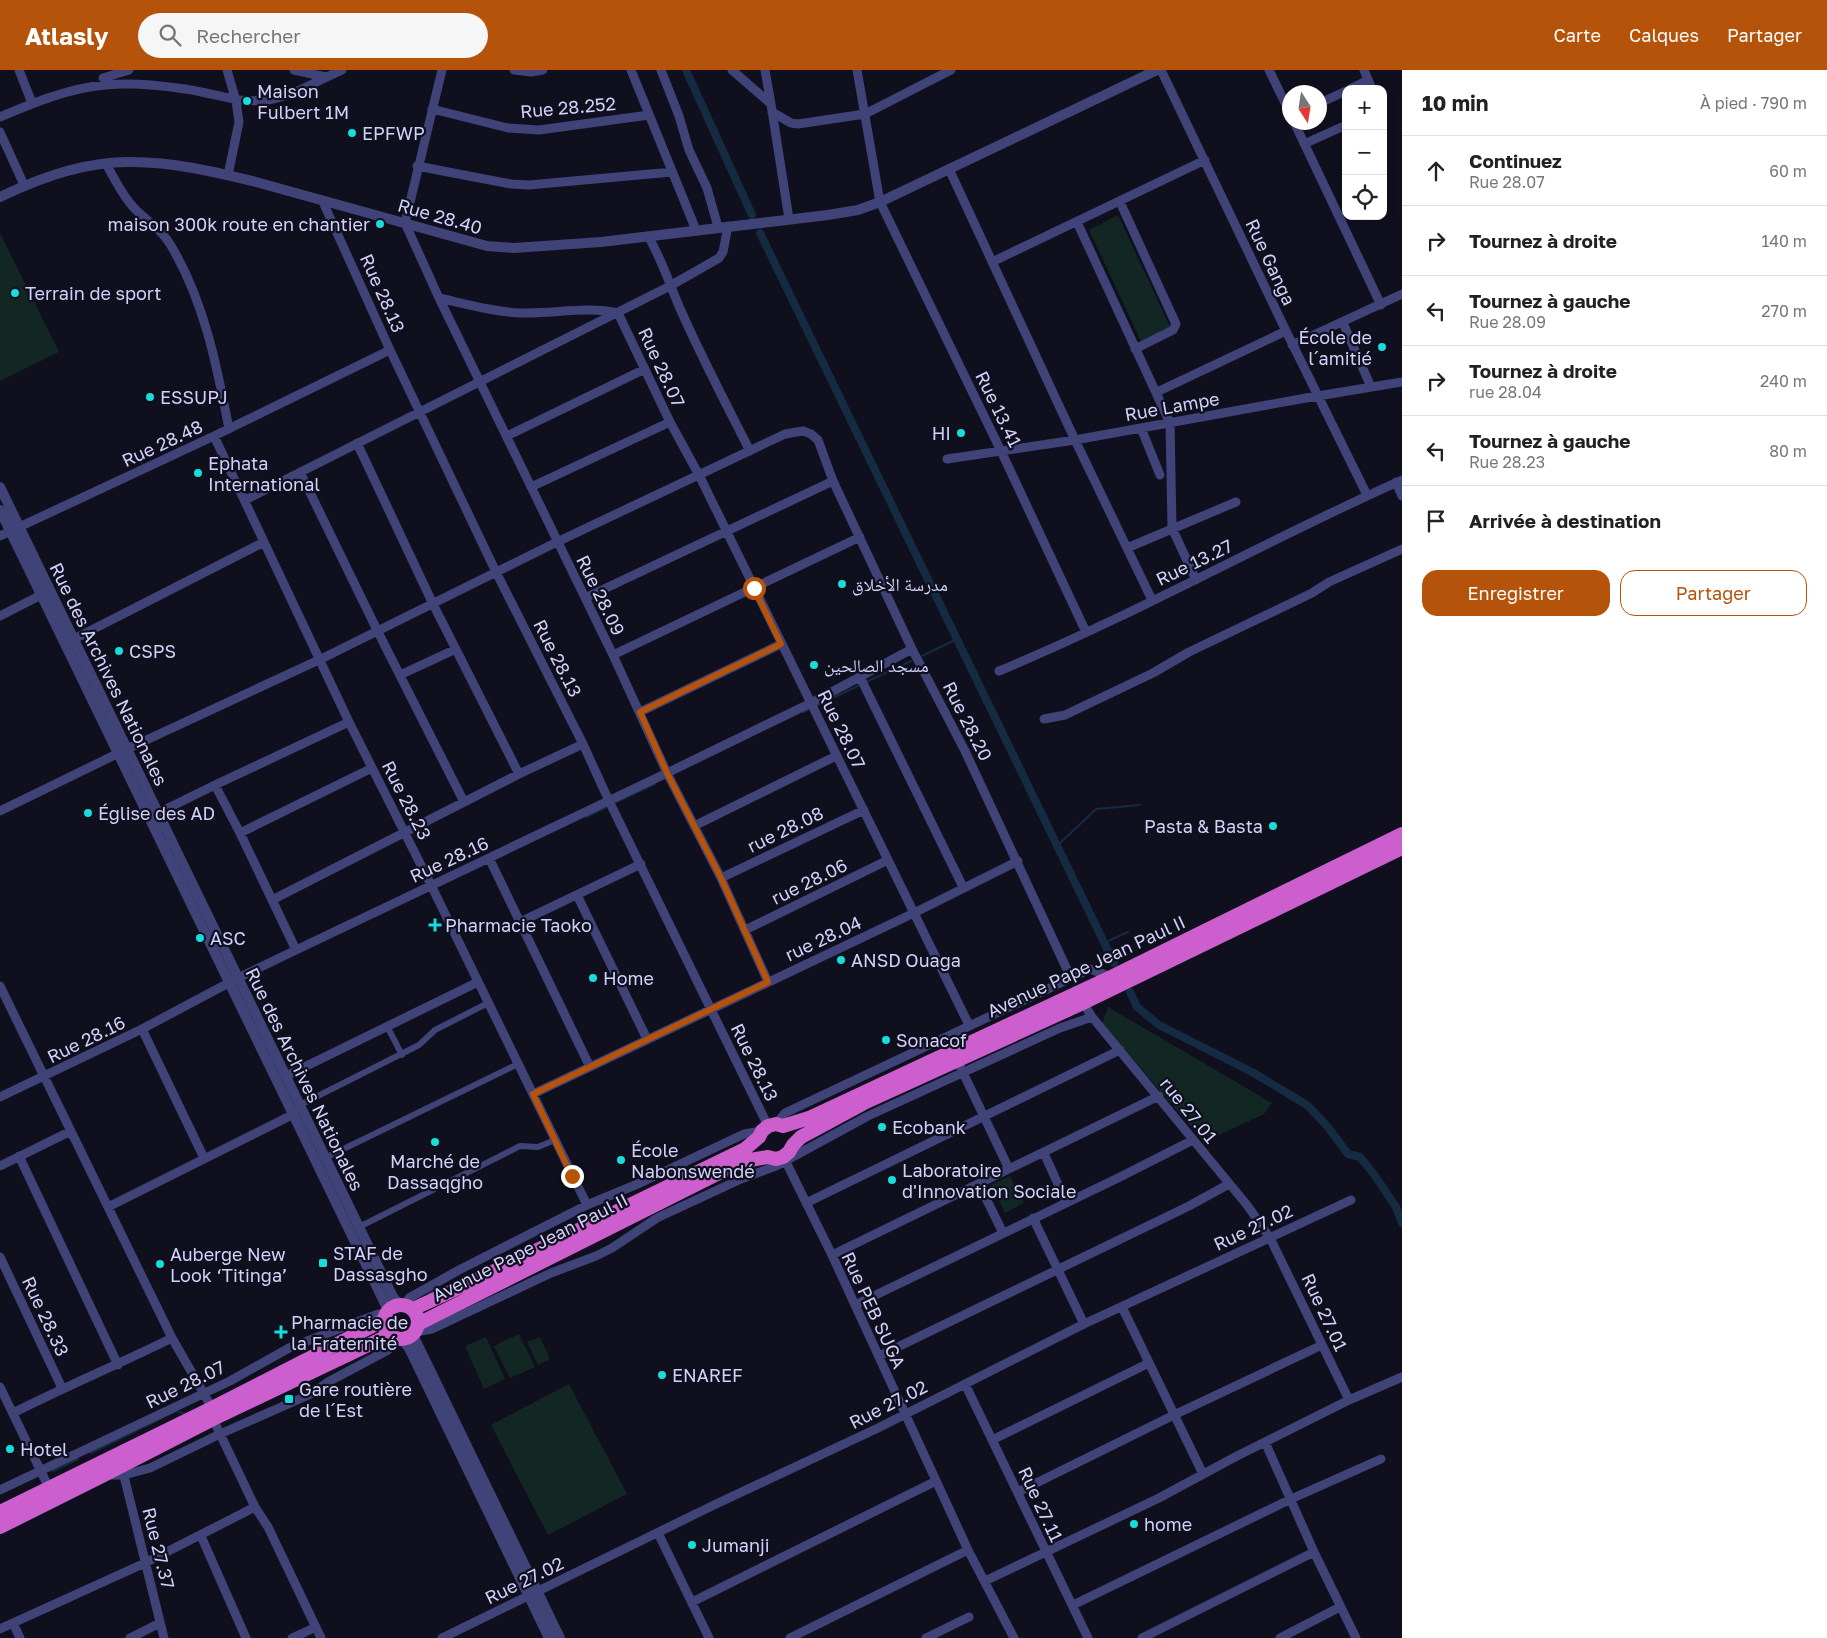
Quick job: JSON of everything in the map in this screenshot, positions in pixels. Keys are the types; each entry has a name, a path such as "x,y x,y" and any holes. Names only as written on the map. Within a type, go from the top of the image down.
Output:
{"highway":[{"name":"Avenue Pape Jean Paul II","path":"0,1528 104,1476 122,1471 212,1414 396,1310 480,1278 736,1153 770,1129 809,1118 1111,977 1402,834"},
{"name":"Avenue Pape Jean Paul II","path":"0,1511 105,1460 381,1339 406,1334 733,1166 750,1160 768,1157 784,1159 801,1137 830,1121 1082,1003 1402,848"},
{"path":"768,1157 760,1149 770,1129 791,1134 793,1145"},
{"name":"Avenue Pape Jean Paul II","path":"396,1310 417,1316 406,1334"},
{"path":"396,1310 386,1330 406,1334"}],"street":[{"path":"19,70 32,103"},
{"path":"0,117 32,103 71,92 103,78 129,70"},
{"path":"227,70 238,111 238,131 228,175"},
{"path":"296,70 326,77"},
{"path":"103,78 203,92 236,101 270,100 300,90 342,70"},
{"path":"405,223 442,70"},
{"path":"514,70 531,72 543,70"},
{"path":"631,70 696,230"},
{"path":"245,500 618,313 718,258 723,252 723,227 689,150 679,116 660,70"},
{"path":"732,70 771,108 791,123 798,124 865,114 950,70"},
{"path":"765,70 788,219"},
{"name":"Rue 13.41","path":"857,70 880,202 1002,451 1086,632"},
{"name":"Rue 28.40","path":"0,197 24,185 60,172 106,164 131,162 158,164 228,175 457,239 500,248 601,242 858,210 880,202 1157,70"},
{"name":"Rue Ganga","path":"1161,70 1206,160 1292,345 1367,495"},
{"path":"1269,70 1282,97"},
{"path":"1364,70 1370,84"},
{"path":"1327,100 1342,93"},
{"name":"Rue 28.252","path":"432,109 522,130 539,130 649,115"},
{"path":"1304,144 1342,127"},
{"path":"1298,130 1381,305"},
{"path":"0,132 24,185"},
{"path":"992,262 1206,160"},
{"path":"106,164 130,203 163,233 190,283 216,363 229,429"},
{"path":"418,166 511,184 529,185 672,172"},
{"path":"949,169 1152,600"},
{"name":"Rue 28.13","path":"323,202 390,350 496,572 583,744 609,801 770,1129"},
{"path":"1120,202 1176,324 1173,330 1135,349"},
{"path":"1077,222 1170,423 1172,528 1196,580"},
{"name":"Rue 28.09","path":"405,223 439,298 640,712 667,773 721,878 768,982"},
{"path":"0,811 123,751 378,632 557,542 750,451 706,366 670,286 662,260 648,236"},
{"path":"1292,345 1402,294"},
{"path":"439,298 489,309 520,313 586,310 603,310 618,313"},
{"name":"Rue 28.07","path":"618,313 670,422 699,475 969,1025"},
{"path":"1343,323 1370,387"},
{"path":"1157,392 1286,331"},
{"name":"Rue 28.48","path":"0,536 229,429 390,350"},
{"path":"507,436 644,369"},
{"name":"Rue Lampe","path":"947,459 1075,440 1402,382"},
{"path":"531,487 670,422"},
{"path":"1141,428 1160,475"},
{"name":"Rue 28.20","path":"750,451 785,434 803,431 811,434 818,440 833,481 912,650 966,751 1071,978"},
{"name":"Rue 28.23","path":"214,436 321,659 349,722 406,833 587,1204"},
{"path":"357,443 433,604 519,774"},
{"path":"300,472 464,802"},
{"path":"585,598 833,481"},
{"path":"1399,481 1402,496"},
{"name":"Rue 13.27","path":"999,671 1196,580 1399,481"},
{"name":"Rue des Archives Nationales","path":"0,487 42,595 123,751 396,1310"},
{"path":"1127,548 1236,502"},
{"name":"Rue des Archives Nationales","path":"0,510 15,529 74,639 123,751 158,813 234,980 286,1076 297,1110 325,1158 393,1297 396,1310"},
{"path":"612,655 860,536"},
{"path":"74,639 264,542"},
{"path":"1044,719 1065,715 1153,673 1189,652 1312,593 1329,582 1402,549"},
{"path":"0,616 42,595"},
{"path":"640,712 781,644"},
{"path":"400,675 456,649"},
{"name":"Rue 28.16","path":"0,1097 142,1029 234,980 811,703 912,650"},
{"path":"860,677 963,888"},
{"path":"158,813 349,722"},
{"path":"272,900 519,774 583,744"},
{"path":"694,826 836,756"},
{"path":"240,833 372,768"},
{"path":"215,785 296,950"},
{"name":"rue 28.08","path":"721,878 864,810"},
{"path":"489,858 590,1067"},
{"name":"rue 28.06","path":"745,930 888,860"},
{"name":"rue 28.04","path":"533,1094 914,913 1018,861"},
{"path":"520,922 641,864"},
{"path":"577,895 647,1039"},
{"name":"Rue 28.07","path":"0,1490 230,1381 289,1348 378,1314 396,1310 409,1298 458,1270 587,1204 640,1183 744,1134 770,1129 785,1113 969,1025 1090,970 1111,977"},
{"path":"286,1076 478,982"},
{"path":"0,986 172,1338 204,1392 220,1434 255,1507 268,1527 321,1638"},
{"path":"108,1207 402,1055 422,1043 435,1030 488,1003"},
{"name":"rue 27.01","path":"1082,1003 1159,1096 1258,1220 1270,1238"},
{"path":"122,1471 150,1468 220,1434 313,1393 328,1382 388,1350 406,1334 432,1329 551,1273 596,1256 612,1248 656,1218 784,1159 868,1116 1060,1028 1092,1017"},
{"path":"387,1026 402,1055"},
{"path":"142,1029 204,1158"},
{"path":"806,1203 1120,1050"},
{"path":"957,1060 1009,1169"},
{"path":"325,1158 518,1064"},
{"path":"832,1256 1159,1096"},
{"path":"0,1166 71,1131"},
{"path":"359,1227 520,1146 538,1147 555,1140"},
{"path":"855,1305 1193,1140"},
{"path":"1044,1153 1066,1202"},
{"path":"19,1156 118,1365"},
{"name":"Rue PEB SUGA","path":"784,1159 832,1256 968,1550 1014,1638"},
{"path":"979,1184 1003,1233"},
{"path":"879,1356 1188,1206 1229,1184"},
{"name":"Rue 27.02","path":"442,1638 904,1414 1084,1324 1351,1200"},
{"path":"1034,1218 1084,1324"},
{"name":"Rue 27.01","path":"1270,1238 1349,1400"},
{"name":"Rue 28.33","path":"0,1257 62,1388"},
{"path":"1122,1307 1203,1474"},
{"path":"406,1334 409,1348 533,1594 560,1638"},
{"path":"12,1413 62,1388 118,1365 172,1338"},
{"path":"1018,1492 1322,1345"},
{"path":"992,1440 1149,1363"},
{"path":"985,1581 1159,1498 1349,1400 1402,1377"},
{"name":"Rue 27.11","path":"964,1384 1088,1638"},
{"path":"0,1388 49,1488"},
{"path":"1265,1442 1314,1552 1356,1638"},
{"path":"1073,1605 1291,1499 1381,1459"},
{"name":"Rue 27.37","path":"122,1471 164,1638"},
{"path":"692,1602 936,1481"},
{"path":"0,1629 146,1563 255,1507"},
{"path":"658,1533 709,1638"},
{"path":"201,1536 246,1638"},
{"path":"790,1638 968,1550"},
{"path":"1142,1638 1314,1552"},
{"path":"533,1594 549,1638"},
{"path":"1280,1638 1340,1606"},
{"path":"926,1638 969,1617"},
{"path":"13,1623 20,1638"},
{"path":"130,1638 160,1623"},
{"path":"292,1638 316,1627"}],"green space":[{"path":"1118,215 1170,327 1141,341 1089,230"},
{"name":"Terrain de sport","path":"0,233 59,352 0,381"},
{"path":"1108,1007 1272,1103 1264,1114 1204,1142 1102,1023"},
{"path":"1010,1176 1024,1203 1005,1213 991,1185"},
{"path":"519,1334 535,1367 510,1378 494,1346"},
{"path":"486,1337 505,1379 484,1389 465,1346"},
{"path":"540,1337 550,1359 538,1365 527,1342"},
{"path":"569,1384 627,1494 548,1535 491,1425"}],"waterway":[{"path":"686,70 752,215"},
{"path":"760,233 1114,963"},
{"path":"922,656 957,639"},
{"path":"868,681 911,661"},
{"path":"818,705 858,686"},
{"path":"803,712 808,710"},
{"path":"616,802 655,784"},
{"path":"1057,846 1096,809 1140,805"},
{"path":"586,817 605,808"},
{"path":"1104,943 1128,932"},
{"path":"1130,992 1137,1007 1159,1025 1252,1072 1307,1105 1328,1127 1348,1154 1360,1157 1373,1173 1396,1207 1402,1223"},
{"path":"428,1294 438,1290"},
{"path":"91,1453 176,1411 186,1414"},
{"path":"53,1471 78,1459"}],"place":[{"name":"Maison Fulbert 1M","path":"247,101"},
{"name":"EPFWP","path":"352,133"},
{"name":"maison 300k route en chantier","path":"380,224"},
{"name":"Terrain de sport","path":"15,293"},
{"name":"École de l´amitié","path":"1382,347"},
{"name":"ESSUPJ","path":"150,397"},
{"name":"HI","path":"961,433"},
{"name":"Ephata International","path":"198,473"},
{"name":"مدرسة الأخلاق","path":"842,584"},
{"name":"CSPS","path":"119,651"},
{"name":"مسجد الصالحين","path":"814,665"},
{"name":"Église des AD","path":"88,813"},
{"name":"Pasta & Basta","path":"1273,826"},
{"name":"Pharmacie Taoko","path":"435,925"},
{"name":"ASC","path":"200,938"},
{"name":"ANSD Ouaga","path":"841,960"},
{"name":"Home","path":"593,978"},
{"name":"Sonacof","path":"886,1040"},
{"name":"Ecobank","path":"882,1127"},
{"name":"Marché de Dassaqgho","path":"435,1142"},
{"name":"École Nabonswendé","path":"621,1160"},
{"name":"Laboratoire d'Innovation Sociale","path":"892,1180"},
{"name":"STAF de Dassasgho","path":"323,1263"},
{"name":"Auberge New Look ‘Titinga’","path":"160,1264"},
{"name":"Pharmacie de la Fraternité","path":"281,1332"},
{"name":"ENAREF","path":"662,1375"},
{"name":"Gare routière de l´Est","path":"289,1399"},
{"name":"Hotel","path":"10,1449"},
{"name":"home","path":"1134,1524"},
{"name":"Jumanji","path":"692,1545"}],"route":[{"path":"572,1176 533,1094 768,982 721,878 667,773 640,712 781,644 754,588"}]}
